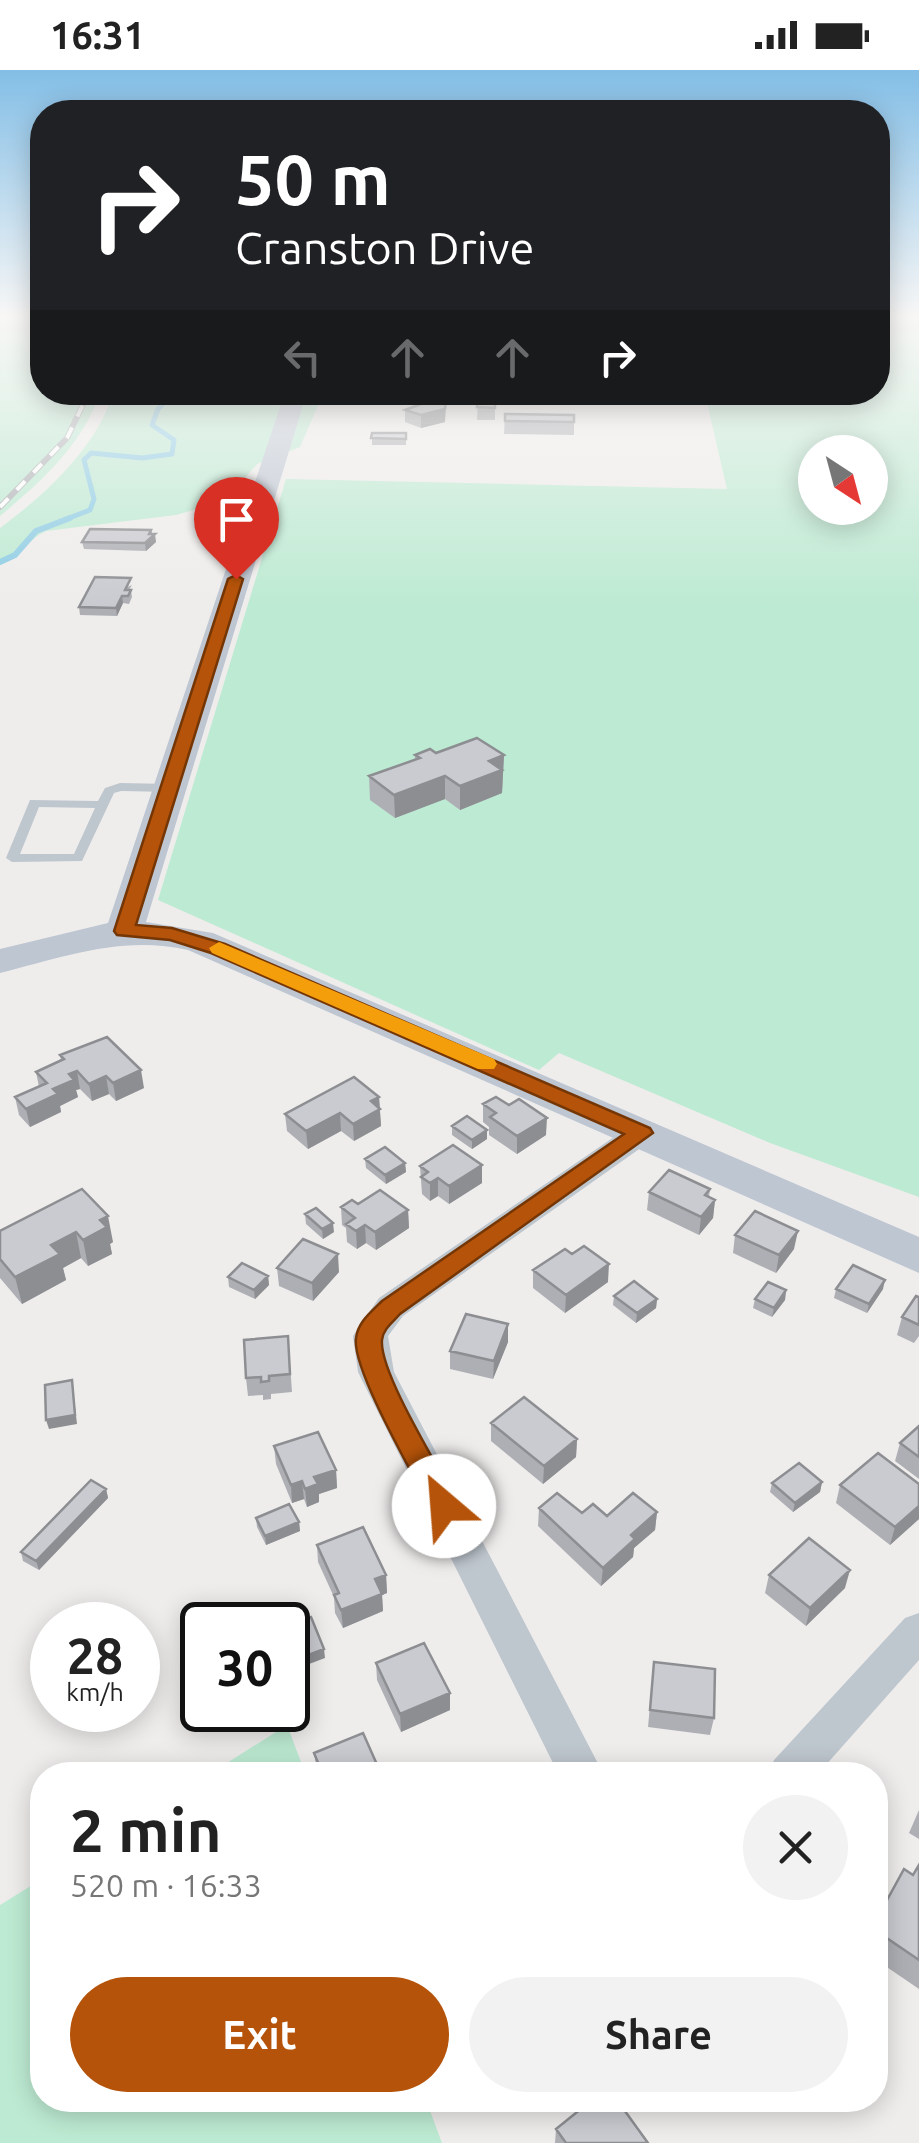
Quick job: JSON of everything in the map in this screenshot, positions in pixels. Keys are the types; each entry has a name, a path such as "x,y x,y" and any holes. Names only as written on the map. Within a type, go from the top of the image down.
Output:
{"main road":[{"path":"124,931 290,412"},
{"path":"0,961 68,941 124,931 172,934 218,948 919,1256"}],"street":[{"path":"575,1762 376,1372 368,1342 372,1328 391,1308 642,1133"},
{"path":"801,1762 919,1631"}],"lane":[{"path":"100,804 34,803 12,858 78,858 100,804 110,790 170,788"}],"green space":[{"path":"0,412 93,412 72,445 45,476 0,516"},
{"path":"315,412 300,447 257,464 211,505 176,515 46,531 0,564 0,528 67,468 105,413"},
{"path":"709,412 919,412 919,1197 770,1143 559,1053 539,1070 158,900 286,479 727,489"},
{"path":"276,1732 290,1732 301,1762 229,1762"},
{"path":"30,1886 30,2112 430,2112 442,2143 0,2143 0,1905"}],"building":[{"path":"505,414 574,415 574,422 505,421"},
{"path":"372,433 406,433 406,439 371,438"},
{"path":"90,529 151,530 149,534 155,534 145,543 82,542"},
{"path":"95,577 131,578 125,590 131,590 128,596 122,596 116,608 79,607"},
{"path":"477,738 504,755 489,761 502,770 460,786 445,776 394,795 369,776 420,758 415,755 430,749 436,753"},
{"path":"107,1037 141,1070 113,1083 106,1076 89,1084 77,1071 69,1074 74,1080 53,1089 58,1094 26,1109 15,1097 47,1083 36,1072 64,1059 60,1055"},
{"path":"354,1077 379,1097 371,1101 380,1109 353,1124 340,1113 306,1131 285,1114"},
{"path":"496,1097 509,1105 519,1099 547,1118 517,1136 490,1117 496,1113 483,1104"},
{"path":"467,1116 487,1130 472,1140 452,1126"},
{"path":"453,1145 482,1165 449,1186 438,1178 430,1183 421,1177 428,1172 420,1166"},
{"path":"385,1147 405,1163 385,1175 365,1159"},
{"path":"669,1170 710,1189 705,1195 715,1200 701,1217 649,1192"},
{"path":"82,1189 108,1216 100,1220 107,1227 83,1240 76,1232 51,1245 60,1254 15,1277 0,1259 0,1231"},
{"path":"380,1190 408,1210 375,1232 365,1225 356,1231 346,1224 355,1218 341,1207 352,1200 358,1204"},
{"path":"316,1208 333,1223 322,1229 305,1214"},
{"path":"755,1211 798,1231 779,1255 735,1235"},
{"path":"303,1239 338,1254 312,1283 277,1268"},
{"path":"584,1246 609,1264 566,1295 533,1270 565,1249 572,1254"},
{"path":"242,1263 268,1276 254,1290 228,1277"},
{"path":"853,1265 885,1280 869,1304 836,1289"},
{"path":"634,1281 657,1299 637,1313 614,1296"},
{"path":"768,1282 786,1290 774,1308 755,1299"},
{"path":"919,1297 919,1325 902,1317"},
{"path":"466,1314 508,1324 494,1361 450,1351"},
{"path":"288,1336 290,1374 269,1376 269,1381 261,1382 261,1377 246,1378 244,1340"},
{"path":"72,1380 75,1415 46,1420 45,1385"},
{"path":"524,1397 577,1439 544,1466 491,1423"},
{"path":"919,1426 919,1457 900,1443"},
{"path":"318,1432 336,1470 314,1477 318,1484 305,1489 302,1481 291,1485 274,1446"},
{"path":"878,1453 919,1484 919,1506 895,1527 840,1485"},
{"path":"799,1463 822,1482 795,1503 772,1483"},
{"path":"91,1480 106,1489 36,1561 21,1552"},
{"path":"557,1493 582,1513 593,1504 607,1516 633,1493 657,1512 603,1568 539,1508"},
{"path":"289,1504 299,1522 265,1536 256,1518"},
{"path":"363,1527 386,1575 375,1579 382,1594 341,1610 334,1595 339,1593 317,1545"},
{"path":"809,1538 850,1570 810,1608 769,1575"},
{"path":"310,1617 324,1649 310,1654"},
{"path":"424,1643 450,1693 400,1714 376,1663"},
{"path":"654,1662 715,1669 714,1718 650,1710"},
{"path":"363,1733 376,1762 318,1762 314,1753"},
{"path":"919,1865 919,1960 888,1939 888,1898 904,1869 913,1875"},
{"path":"577,2112 626,2112 648,2143 566,2143 556,2129"}],"waterway":[{"path":"64,520 90,510 94,499 84,460 91,453 142,458 172,454 174,440 152,425 157,412"},
{"path":"0,562 15,555 36,531 70,518"}],"railway":[{"path":"0,507 67,438 80,412"}],"slow traffic":[{"path":"219,948 486,1064"}],"route":[{"path":"236,579 124,931 172,934 218,948 642,1133 391,1308 372,1328 368,1342 376,1372 444,1506"}]}
